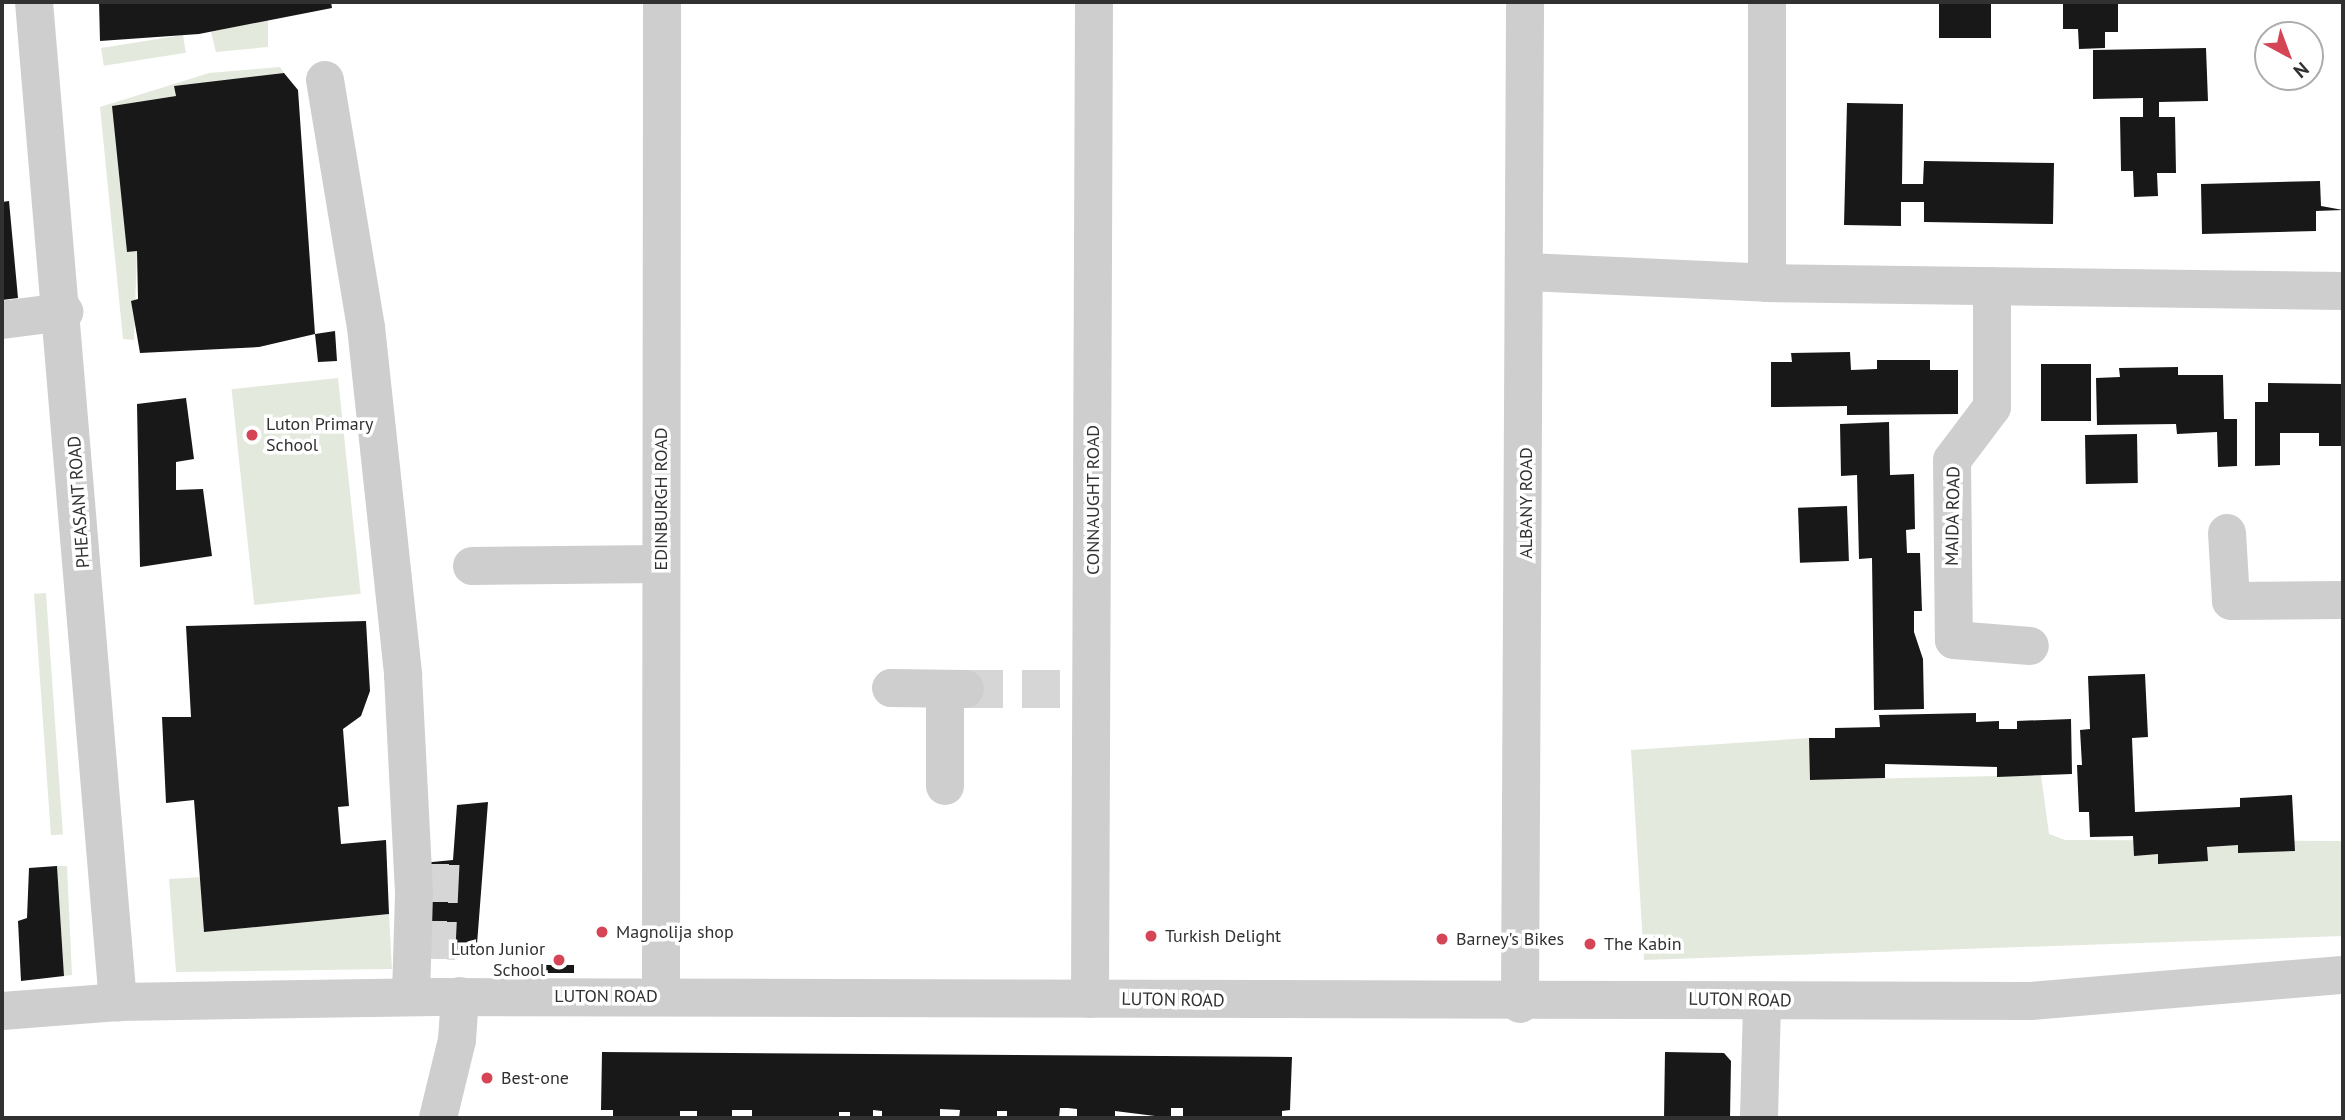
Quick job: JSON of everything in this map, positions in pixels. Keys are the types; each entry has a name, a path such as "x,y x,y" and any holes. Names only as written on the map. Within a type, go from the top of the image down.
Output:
{"street":[{"name":"PHEASANT ROAD","path":"34,2 64,312 118,1002"},
{"name":"EDINBURGH ROAD","path":"661,996 662,2"},
{"name":"CONNAUGHT ROAD","path":"1090,999 1094,2"},
{"name":"ALBANY ROAD","path":"1520,1004 1528,272 1525,2"},
{"path":"1767,2 1768,283"},
{"path":"325,80 366,327 402,662 414,894 436,997 457,1041 438,1118"},
{"path":"1528,272 1768,283 2343,291"},
{"name":"MAIDA ROAD","path":"1992,286 1992,407 1952,460 1954,640 2030,646"},
{"path":"2,320 64,312"},
{"path":"2227,533 2231,601 2343,600"},
{"path":"472,566 661,564"},
{"path":"891,688 955,689 945,786"},
{"path":"436,959 436,997"},
{"name":"LUTON ROAD","path":"2,1011 118,1002 661,996 1520,1004 2031,1002 2343,975"},
{"path":"1759,1118 1762,1001"}],"shaded area":[{"path":"268,19 268,47 216,52 211,32"},
{"path":"183,35 186,53 104,66 101,48"},
{"path":"280,67 284,73 174,86 176,96 113,106 127,252 137,251 134,340 123,339 100,107 209,73"},
{"path":"338,378 361,594 254,605 232,389"},
{"path":"46,593 63,834 51,835 34,594"},
{"path":"1809,738 1811,780 2041,775 2049,834 2065,840 2343,841 2343,936 1644,960 1631,750"},
{"path":"57,866 67,866 72,975 64,976"},
{"path":"202,877 204,932 389,914 392,969 176,972 169,879"}],"building":[{"path":"99,2 331,2 332,8 199,34 100,41"},
{"path":"1939,2 1991,2 1991,38 1939,38"},
{"path":"2063,2 2118,2 2118,32 2105,32 2105,48 2079,49 2078,29 2063,29"},
{"path":"2206,48 2208,101 2159,102 2159,117 2175,117 2176,173 2157,173 2158,196 2134,197 2133,171 2121,171 2120,117 2143,117 2143,98 2093,99 2093,50"},
{"path":"284,73 298,90 315,334 259,347 140,353 131,301 138,299 137,251 127,252 112,106 176,96 174,86"},
{"path":"1847,103 1903,104 1902,184 1923,184 1924,161 2054,163 2053,224 1924,222 1924,202 1901,202 1901,226 1844,225"},
{"path":"2320,181 2321,206 2343,210 2316,211 2316,231 2202,234 2201,184"},
{"path":"9,201 18,298 2,300 2,202"},
{"path":"335,331 337,361 318,362 315,334"},
{"path":"1850,352 1851,370 1877,369 1877,360 1930,360 1930,370 1958,370 1958,414 1847,415 1847,406 1771,407 1771,362 1792,362 1791,353"},
{"path":"2041,364 2091,364 2091,421 2041,421"},
{"path":"2178,367 2178,375 2223,375 2224,419 2237,419 2237,466 2218,467 2217,432 2177,434 2176,424 2097,425 2096,378 2120,377 2119,368"},
{"path":"2268,383 2343,384 2343,446 2319,446 2319,433 2280,433 2280,465 2255,466 2255,402 2268,402"},
{"path":"186,398 194,459 176,462 176,490 203,489 212,556 140,567 137,404"},
{"path":"1889,422 1890,475 1914,474 1915,529 1906,530 1907,553 1920,553 1922,611 1914,611 1914,632 1923,659 1924,709 1874,710 1872,558 1859,559 1857,475 1841,476 1840,424"},
{"path":"2137,434 2138,483 2086,484 2085,435"},
{"path":"1847,506 1849,561 1800,563 1798,508"},
{"path":"366,621 370,691 361,716 343,729 349,806 338,807 341,844 386,840 389,914 204,932 194,800 166,803 162,717 191,717 186,626"},
{"path":"2145,674 2148,737 2132,738 2135,812 2240,807 2240,798 2292,795 2295,851 2238,853 2238,845 2207,847 2208,861 2158,864 2158,854 2134,856 2133,836 2090,837 2089,812 2079,812 2077,765 2082,765 2080,730 2090,729 2088,676"},
{"path":"1976,713 1976,722 1999,721 1999,729 2017,729 2017,721 2071,719 2072,774 1997,777 1997,767 1885,764 1885,778 1810,780 1809,738 1835,738 1835,728 1880,727 1879,715"},
{"path":"488,802 476,957 425,957 422,863 453,860 457,805"},
{"path":"57,866 64,976 21,981 18,921 27,918 29,868"},
{"path":"543,965 574,965 574,973 543,973"},
{"path":"602,1052 1292,1057 1290,1110 1282,1111 1282,1118 1183,1118 1183,1108 1171,1108 1171,1118 1115,1111 1115,1118 1077,1118 1077,1109 1060,1108 1059,1118 1007,1118 1007,1111 997,1111 997,1118 959,1118 960,1110 940,1109 940,1118 882,1118 882,1111 873,1110 873,1118 850,1118 850,1112 839,1112 839,1118 752,1118 752,1110 732,1110 732,1118 697,1118 697,1111 680,1111 680,1118 613,1118 613,1110 601,1110"},
{"path":"1665,1052 1724,1053 1731,1061 1730,1118 1664,1118"}],"tunnel":[{"path":"965,689 1092,689"},
{"path":"436,959 441,852"}],"place":[{"name":"Luton Primary School","path":"252,435"},
{"name":"Magnolija shop","path":"602,932"},
{"name":"Turkish Delight","path":"1151,936"},
{"name":"Barney's Bikes","path":"1442,939"},
{"name":"The Kabin","path":"1590,944"},
{"name":"Luton Junior School","path":"559,960"},
{"name":"Best-one","path":"487,1078"}]}
